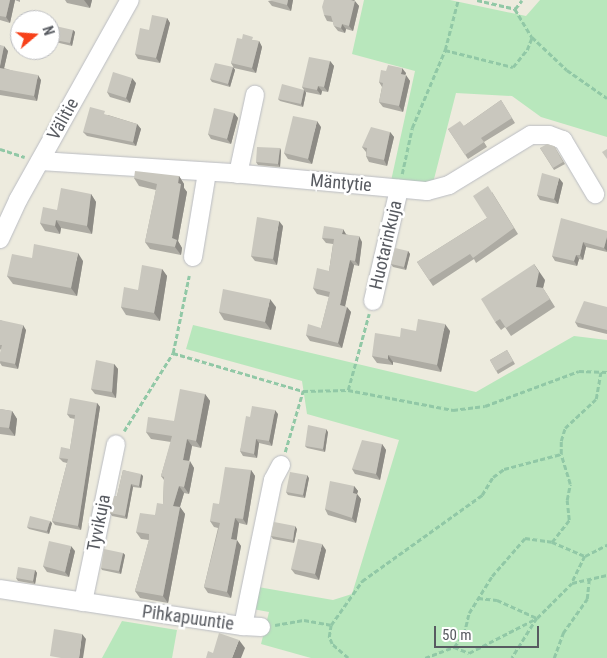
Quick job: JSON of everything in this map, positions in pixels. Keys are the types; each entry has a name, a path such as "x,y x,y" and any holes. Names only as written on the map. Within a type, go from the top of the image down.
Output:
{"street":[{"name":"Välitie","path":"0,239 40,161 130,0"},
{"path":"238,174 255,95"},
{"name":"Mäntytie","path":"40,161 238,174 426,191 449,185 531,134 549,135 563,140 595,194"},
{"path":"193,257 207,172"},
{"name":"Huotarinkuja","path":"373,301 399,188"},
{"name":"Tyvikuja","path":"83,602 116,444"},
{"name":"Pihkapuuntie","path":"0,589 243,626 273,480 281,465"},
{"path":"243,626 261,627"}],"path":[{"path":"399,188 412,128 445,50 458,0"},
{"path":"477,0 515,9 532,37 567,70 607,98"},
{"path":"515,9 522,0"},
{"path":"445,50 513,67 527,50 532,37"},
{"path":"0,150 40,161"},
{"path":"116,444 173,353 189,276"},
{"path":"348,390 373,301"},
{"path":"173,353 303,391 348,390 453,410 485,406 579,371 607,372"},
{"path":"552,542 569,520 570,511 567,500 570,484 561,454 565,428 596,399 601,372"},
{"path":"281,465 303,391"},
{"path":"348,658 332,644 329,636 331,625 362,581 482,495 493,477 504,469 561,454"},
{"path":"425,658 454,647 464,634 469,613 492,576 525,538 552,542 585,556"},
{"path":"512,658 537,618 572,583 585,556 607,545"},
{"path":"572,583 607,575"},
{"path":"554,658 563,633 587,599 589,580"},
{"path":"478,598 497,600 537,618"},
{"path":"454,647 469,653 537,618"},
{"path":"261,627 304,620 331,625"},
{"path":"468,658 469,653"}],"green space":[{"path":"364,0 450,0 526,16 540,0 607,0 607,137 541,117 512,96 456,93 433,183 391,181 415,71 352,54"},
{"path":"193,325 476,392 574,336 607,340 607,658 311,658 261,644 269,612 253,609 258,587 333,600 352,594 399,440 307,414 302,381 186,349"},
{"path":"122,621 177,630 172,658 102,658"}],"building":[{"path":"0,0 10,0 6,17 0,16"},
{"path":"268,0 288,0 287,5"},
{"path":"324,0 355,1 349,26 342,24 341,28 334,26 331,16 324,15 322,7"},
{"path":"152,15 167,18 156,58 135,54 140,28 149,30"},
{"path":"60,27 73,30 70,43 60,41"},
{"path":"243,34 253,37 252,40 259,41 252,68 231,63 237,38 242,39"},
{"path":"0,45 4,46 0,66"},
{"path":"309,57 330,61 324,87 318,86 317,90 302,87"},
{"path":"215,63 233,67 228,84 210,79"},
{"path":"388,65 402,68 401,74 406,75 399,106 379,102 383,83 379,82 381,70 386,71"},
{"path":"0,68 38,75 34,96 0,90"},
{"path":"113,72 132,78 126,98 107,92"},
{"path":"282,84 304,90 301,104 278,99"},
{"path":"501,100 512,118 481,138 484,142 465,155 448,129 460,121 464,126"},
{"path":"90,107 105,111 104,114 137,124 133,142 83,132"},
{"path":"214,108 234,113 227,139 208,134"},
{"path":"293,116 317,121 308,159 284,153"},
{"path":"371,127 390,132 384,160 366,156 367,148 362,147"},
{"path":"547,144 554,146 563,162 553,168 540,148"},
{"path":"257,147 280,148 278,164 256,162"},
{"path":"607,149 607,159 602,152"},
{"path":"135,171 179,176 178,183 181,184 172,238 177,240 175,247 145,242 157,184 134,178"},
{"path":"542,173 559,178 554,199 537,195"},
{"path":"488,186 514,228 473,258 470,254 429,280 417,262 487,218 473,196"},
{"path":"61,188 91,194 87,226 56,220 55,226 40,223 43,207 57,210"},
{"path":"257,217 279,221 273,259 251,256"},
{"path":"561,218 607,231 604,248 583,242 580,255 576,255 574,261 552,256"},
{"path":"324,226 343,229 342,234 359,236 355,261 350,260 340,305 347,307 338,343 306,335 308,324 321,328 330,292 313,288 317,268 329,271 334,239 322,238"},
{"path":"34,244 78,253 71,288 7,276 12,254 32,258"},
{"path":"395,248 408,251 404,267 391,264"},
{"path":"534,264 539,272 536,287 543,288 550,299 506,328 500,319 495,322 481,299"},
{"path":"142,265 162,269 154,313 121,307 124,287 138,290"},
{"path":"223,289 270,299 265,322 219,312"},
{"path":"584,301 607,307 607,330 575,322"},
{"path":"418,319 445,324 437,365 388,355 388,359 372,356 375,333 400,337 401,328 416,331"},
{"path":"0,320 23,325 15,364 0,361 2,345 0,345"},
{"path":"507,350 513,361 496,371 490,360"},
{"path":"96,360 114,364 112,392 91,389"},
{"path":"180,389 205,394 196,441 187,439 183,460 190,461 184,487 179,486 173,506 180,507 163,596 135,591 149,539 149,534 136,532 140,513 155,515 157,503 163,504 164,477 161,476 172,436 146,432 148,417 174,421"},
{"path":"70,398 97,403 78,526 52,521 68,459 59,458 61,447 70,449 75,415 67,414"},
{"path":"252,406 275,410 269,441 256,439 254,454 240,451 246,416 250,417"},
{"path":"0,409 12,411 9,428 0,427"},
{"path":"308,425 326,429 323,449 305,446"},
{"path":"362,440 382,444 376,474 352,469"},
{"path":"225,467 251,470 243,519 235,518 231,539 237,540 227,592 204,587 220,523 210,521 213,503 219,504"},
{"path":"123,470 141,474 139,486 131,484 125,516 110,513 114,496 117,496"},
{"path":"290,472 307,475 303,495 286,492"},
{"path":"330,481 354,486 353,493 357,494 352,518 325,509"},
{"path":"30,516 50,521 47,531 27,527"},
{"path":"274,522 295,526 293,540 271,536"},
{"path":"298,539 322,544 315,574 291,569"},
{"path":"49,541 71,546 65,572 43,566"},
{"path":"104,549 123,553 119,571 101,568"},
{"path":"18,567 35,570 33,581 16,578"},
{"path":"54,629 82,634 79,658 50,656"},
{"path":"219,633 239,640 232,658 206,658 208,651 213,653"}]}
